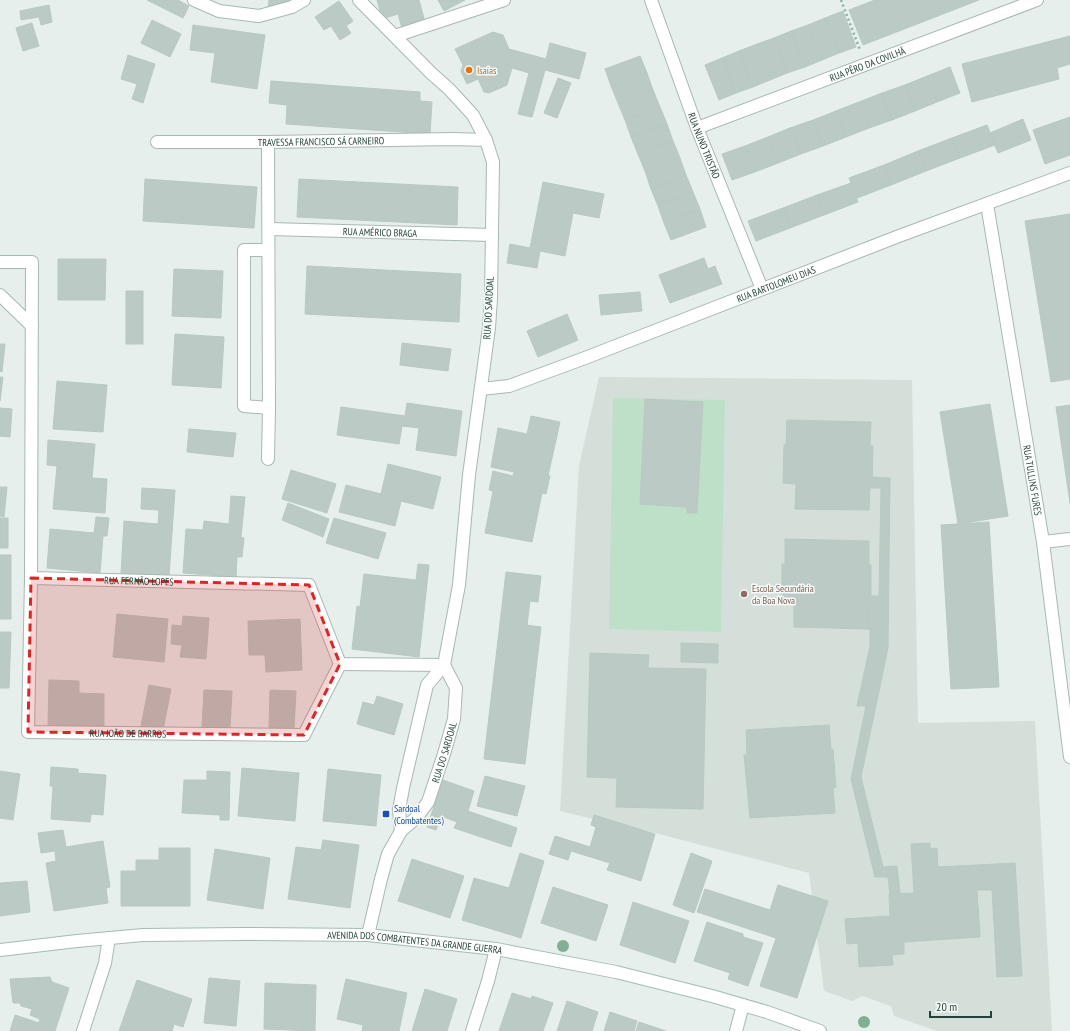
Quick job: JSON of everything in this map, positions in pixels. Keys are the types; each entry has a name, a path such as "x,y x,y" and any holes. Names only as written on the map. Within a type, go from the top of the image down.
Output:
{"street":[{"path":"194,0 219,11 259,16 292,7 304,0"},
{"name":"RUA DO SARDOAL","path":"359,0 431,74 449,89 473,115 486,140 493,162 491,298 481,389 469,475 459,585 444,665 427,685 402,788 399,810 401,831"},
{"path":"395,36 504,0"},
{"name":"RUA NUNO TRISTÃO","path":"651,0 697,128 762,289"},
{"name":"RUA PÊRO DA COVILHÃ","path":"697,128 1037,0"},
{"name":"TRAVESSA FRANCISCO SÁ CARNEIRO","path":"156,142 452,139 486,140"},
{"path":"268,142 268,460"},
{"name":"RUA BARTOLOMEU DIAS","path":"481,389 509,386 899,236 1070,173"},
{"name":"RUA TULLINS FURES","path":"987,204 1043,542 1069,736 1070,758"},
{"name":"RUA AMÉRICO BRAGA","path":"269,229 492,235"},
{"path":"268,250 244,250 244,406 269,408"},
{"path":"0,262 32,262 31,578"},
{"path":"0,295 32,326"},
{"path":"1043,542 1070,539"},
{"name":"RUA JOÃO DE BARROS","path":"31,578 28,732 304,735 340,664"},
{"name":"RUA FERNÃO LOPES","path":"31,578 309,585 340,664"},
{"path":"340,664 444,665"},
{"name":"RUA DO SARDOAL","path":"368,935 388,854 401,831 417,818 428,802 454,719 456,688 444,665"},
{"name":"AVENIDA DOS COMBATENTES DA GRANDE GUERRA","path":"0,950 143,935 368,935 496,949 616,972 712,996 820,1031"},
{"path":"83,1031 105,963 109,938"},
{"path":"472,1031 488,982 496,949"},
{"path":"736,1031 743,1005"}],"path":[{"path":"841,0 865,65"}],"highlighted area":[{"path":"31,578 309,585 340,664 304,735 28,732"}],"shaded area":[{"name":"Escola Secundária da Boa Nova","path":"599,377 912,380 918,723 1035,721 1052,1031 937,1031 894,1016 891,1006 862,996 852,1001 824,991 809,873 601,819 601,821 560,811 579,466"}],"green space":[{"path":"613,398 725,400 721,632 609,629"}],"building":[{"path":"147,0 178,0 189,6 183,18"},
{"path":"269,0 307,0 298,10 268,7"},
{"path":"377,0 419,0 425,22 402,28 398,14 382,19"},
{"path":"438,0 465,0 444,11"},
{"path":"875,0 979,0 863,45 849,10"},
{"path":"339,1 353,21 346,26 351,33 340,40 331,26 324,30 315,17"},
{"path":"49,5 52,22 41,25 39,17 21,20 20,11"},
{"path":"843,11 856,47 839,53 825,18"},
{"path":"825,18 839,53 822,60 808,25"},
{"path":"152,20 181,34 170,57 141,43"},
{"path":"32,23 39,46 23,51 16,28"},
{"path":"193,25 265,35 257,89 211,82 215,53 190,50"},
{"path":"808,25 822,60 805,67 791,31"},
{"path":"791,31 805,67 787,73 774,38"},
{"path":"493,32 503,35 509,49 546,59 550,43 586,53 579,79 545,70 532,117 518,114 529,73 512,68 507,85 489,93 484,92 478,79 467,84 461,71 463,65 455,49"},
{"path":"1070,36 1070,64 1057,68 1059,79 972,102 962,64"},
{"path":"774,38 787,73 770,80 757,44"},
{"path":"757,44 770,80 753,87 739,51"},
{"path":"739,51 753,87 736,93 722,58"},
{"path":"128,55 155,64 143,103 132,99 137,84 121,79"},
{"path":"640,56 647,73 611,86 605,69"},
{"path":"722,58 736,93 719,100 705,65"},
{"path":"950,67 960,93 937,102 927,76"},
{"path":"647,73 653,90 618,103 611,86"},
{"path":"927,76 937,102 915,111 905,85"},
{"path":"558,78 571,83 557,118 544,113"},
{"path":"271,81 420,92 420,101 432,102 430,134 286,124 287,105 269,103"},
{"path":"905,85 915,111 892,120 882,93"},
{"path":"653,90 660,107 625,120 618,103"},
{"path":"882,93 892,120 869,128 859,102"},
{"path":"859,102 869,128 846,137 836,111"},
{"path":"660,107 667,124 631,137 625,120"},
{"path":"836,111 846,137 823,146 813,120"},
{"path":"1070,117 1070,155 1045,164 1033,130"},
{"path":"1023,119 1031,140 998,153 990,133"},
{"path":"813,120 823,146 801,154 790,128"},
{"path":"667,124 673,141 638,154 631,137"},
{"path":"987,125 995,145 960,158 952,138"},
{"path":"790,128 801,154 778,163 768,137"},
{"path":"768,137 778,163 755,172 745,146"},
{"path":"952,138 960,158 926,171 918,151"},
{"path":"673,141 680,158 645,171 638,154"},
{"path":"745,146 755,172 732,180 722,154"},
{"path":"918,151 926,171 891,185 884,165"},
{"path":"680,158 686,175 651,189 645,171"},
{"path":"884,165 891,185 857,198 849,178"},
{"path":"686,175 693,192 658,206 651,189"},
{"path":"145,179 257,187 254,228 143,221"},
{"path":"299,179 458,187 457,225 297,217"},
{"path":"543,182 604,194 599,218 573,213 565,256 540,251 537,268 507,263 510,244 530,248"},
{"path":"851,183 858,202 824,215 817,195"},
{"path":"693,192 700,209 664,223 658,206"},
{"path":"817,195 824,215 790,228 783,208"},
{"path":"783,208 790,228 756,241 748,221"},
{"path":"700,209 706,227 671,240 664,223"},
{"path":"1070,214 1070,379 1051,382 1025,221"},
{"path":"704,258 708,269 715,266 722,284 670,303 659,275"},
{"path":"58,259 106,259 105,300 58,300"},
{"path":"307,266 461,274 459,322 305,314"},
{"path":"174,269 223,271 221,318 172,316"},
{"path":"126,291 143,291 143,344 126,344"},
{"path":"640,292 642,311 601,315 599,295"},
{"path":"567,314 578,340 538,357 527,331"},
{"path":"175,334 224,337 221,388 172,385"},
{"path":"402,343 451,349 448,371 400,365"},
{"path":"0,344 5,344 2,372 0,371"},
{"path":"0,377 3,377 0,401"},
{"path":"57,381 107,385 103,432 53,429"},
{"path":"645,399 703,402 697,513 687,513 687,507 640,504"},
{"path":"407,403 462,411 456,456 416,450 419,428 402,426 399,444 337,435 341,407 405,416"},
{"path":"990,404 1008,516 958,524 940,412"},
{"path":"1070,405 1070,503 1056,407"},
{"path":"0,408 12,409 10,437 0,436"},
{"path":"531,416 560,422 548,476 550,476 546,494 542,493 532,542 485,533 493,491 489,490 493,471 513,476 514,472 491,467 498,428 527,434"},
{"path":"787,420 871,422 870,446 873,446 872,484 870,484 869,510 795,509 796,484 783,483 784,445 786,445"},
{"path":"189,429 236,433 233,457 187,452"},
{"path":"48,440 95,444 92,478 107,479 105,513 53,509 57,466 47,465"},
{"path":"388,464 441,477 433,509 401,501 395,526 339,512 346,485 381,494"},
{"path":"291,470 336,484 327,513 282,499"},
{"path":"872,477 890,478 888,648 861,777 883,867 897,866 900,893 890,894 888,877 875,877 851,779 866,706 857,706 870,646 870,629 868,629 868,603 871,603 871,596 879,596 881,488 870,488 870,484 872,484"},
{"path":"0,487 7,487 4,517 0,516"},
{"path":"142,488 175,490 169,576 121,573 124,521 158,524 159,510 141,509"},
{"path":"231,496 245,497 241,537 244,538 242,557 237,557 236,577 183,573 186,529 203,530 204,521 229,524"},
{"path":"288,503 329,519 323,537 282,520"},
{"path":"96,517 109,518 107,536 103,536 100,573 47,568 50,529 94,533"},
{"path":"0,518 8,518 8,548 0,548"},
{"path":"334,518 386,533 378,559 326,543"},
{"path":"989,522 999,687 951,689 941,525"},
{"path":"785,539 869,541 869,565 871,565 871,603 868,603 868,629 794,627 794,602 782,602 782,564 785,564"},
{"path":"0,555 11,555 11,619 0,619"},
{"path":"418,564 429,565 419,657 352,649 357,606 360,607 364,574 416,580"},
{"path":"506,572 541,576 538,602 530,601 527,625 541,627 525,764 484,759"},
{"path":"117,614 168,619 164,662 113,657"},
{"path":"183,616 209,618 206,659 180,657 182,645 171,644 172,625 182,626"},
{"path":"300,619 302,670 266,672 265,655 249,655 248,621"},
{"path":"0,632 11,632 9,688 0,688"},
{"path":"681,643 718,644 718,663 681,662"},
{"path":"590,653 649,655 648,668 706,669 703,809 616,807 617,778 587,777"},
{"path":"49,680 79,681 79,693 104,694 104,726 48,725"},
{"path":"149,685 171,689 163,730 141,726"},
{"path":"204,690 232,691 230,728 202,727"},
{"path":"270,690 296,691 294,729 269,728"},
{"path":"377,696 403,704 394,735 357,724 363,702 374,705"},
{"path":"829,725 831,750 833,749 836,787 833,788 835,813 750,818 744,755 747,755 746,730"},
{"path":"51,767 78,769 78,773 106,775 103,815 91,814 90,822 51,819 53,786 50,786"},
{"path":"242,768 299,773 295,821 238,816"},
{"path":"328,769 381,775 376,826 323,821"},
{"path":"0,771 20,774 13,820 0,818"},
{"path":"207,771 230,772 229,820 220,820 220,815 182,813 184,780 207,780"},
{"path":"485,776 525,786 517,816 477,806"},
{"path":"443,780 474,791 468,811 517,828 511,847 454,828 457,822 441,816 436,830 427,827"},
{"path":"594,815 655,834 641,881 607,870 610,863 571,851 568,860 549,854 555,836 590,847 596,827 591,825"},
{"path":"63,830 66,847 103,841 110,887 106,888 108,903 54,911 46,863 56,861 55,851 41,853 38,833"},
{"path":"323,840 359,845 350,908 288,899 296,847 321,850"},
{"path":"930,843 930,849 937,848 938,867 1015,863 1022,976 997,977 992,890 977,890 980,937 904,942 904,954 892,955 893,965 859,967 858,943 847,944 845,919 890,916 889,894 914,893 911,844"},
{"path":"159,848 190,848 190,906 121,906 121,871 136,871 136,860 159,860"},
{"path":"215,849 270,858 263,909 207,900"},
{"path":"520,853 544,861 521,938 462,920 474,878 509,888"},
{"path":"691,853 712,861 694,913 673,905"},
{"path":"412,859 464,876 450,918 398,901"},
{"path":"27,881 30,912 0,916 0,883"},
{"path":"778,885 828,901 797,998 760,986 776,938 697,912 705,889 770,910"},
{"path":"553,887 608,905 596,941 541,923"},
{"path":"633,902 689,921 675,963 620,945"},
{"path":"707,922 743,934 743,937 763,943 748,986 728,979 730,973 694,961"},
{"path":"50,977 52,982 69,988 55,1031 10,1031 15,1015 39,1023 40,1019 30,1015 32,1009 21,1006 20,1003 13,1003 10,979"},
{"path":"209,978 240,981 236,1026 204,1023"},
{"path":"346,979 407,993 399,1031 362,1031 363,1025 337,1019"},
{"path":"137,980 192,999 183,1027 174,1024 172,1031 119,1031"},
{"path":"265,983 316,985 315,1031 264,1029"},
{"path":"425,989 457,999 447,1031 412,1031"},
{"path":"512,993 531,999 532,996 553,1003 543,1031 499,1031"},
{"path":"567,1001 598,1012 592,1031 557,1031"},
{"path":"610,1012 637,1021 634,1031 604,1031"},
{"path":"639,1022 666,1031 636,1031"}],"place":[{"name":"Isaías","path":"469,70"},
{"name":"Escola Secundária da Boa Nova","path":"744,594"},
{"name":"Sardoal (Combatentes)","path":"386,814"}]}
